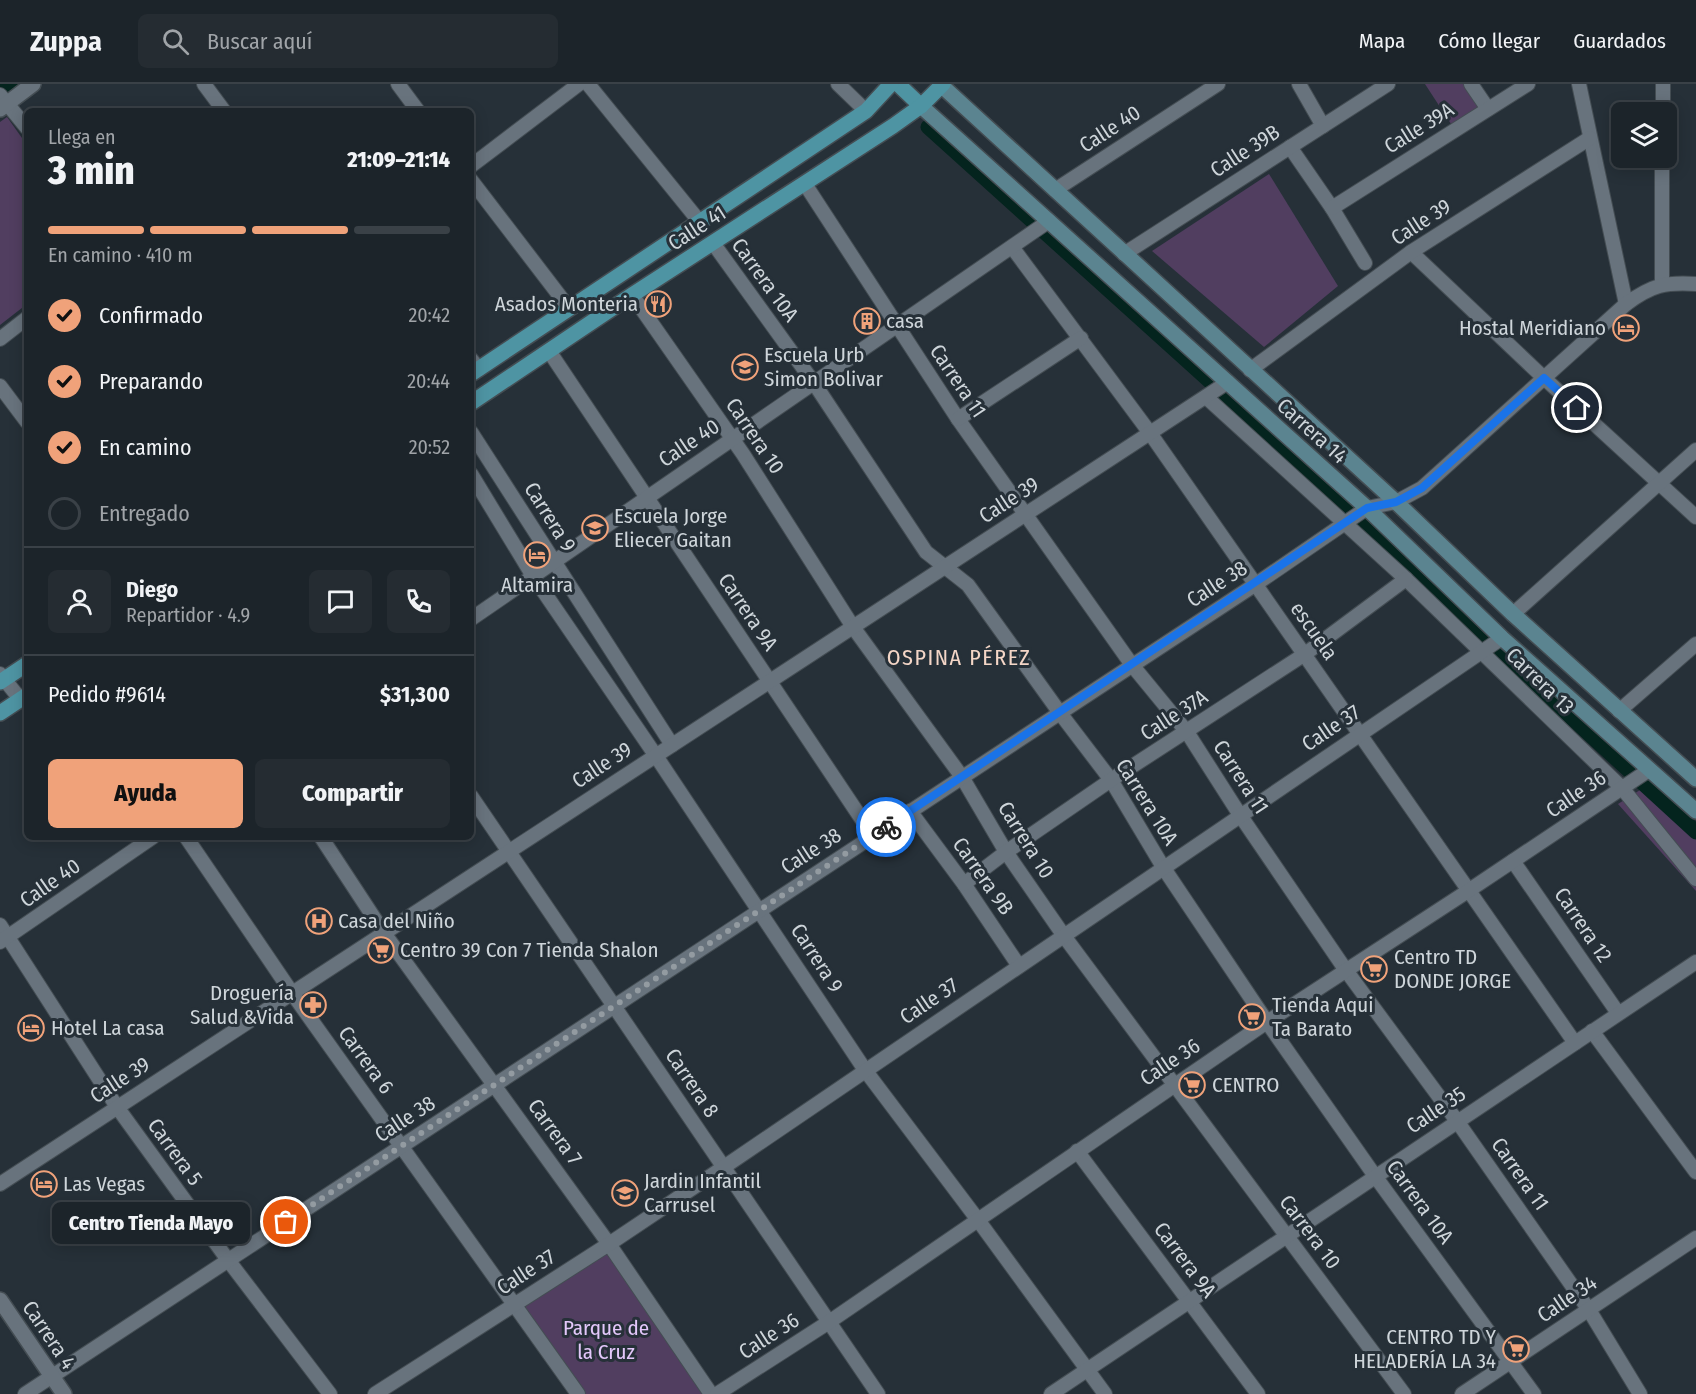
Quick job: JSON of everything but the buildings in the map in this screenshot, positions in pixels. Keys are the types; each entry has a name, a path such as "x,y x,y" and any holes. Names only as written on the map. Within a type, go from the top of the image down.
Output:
{"main road":[{"name":"Calle 41","path":"474,367 569,308 866,111 891,84"},
{"name":"Carrera 14","path":"898,84 1045,224 1225,384 1355,517 1498,640 1646,773 1696,811"},
{"name":"Calle 41","path":"474,401 632,295 893,126 921,106 941,84"},
{"name":"Carrera 14","path":"941,84 1396,502 1513,614 1696,779"},
{"path":"1,678 24,666"},
{"path":"0,713 24,698"}],"street":[{"path":"24,125 2,101 33,84"},
{"path":"204,84 222,108"},
{"path":"398,84 416,108"},
{"path":"474,164 579,84"},
{"path":"588,84 699,221"},
{"path":"838,84 866,111"},
{"name":"Calle 40","path":"1055,190 1218,84"},
{"path":"1299,84 1323,126"},
{"name":"Calle 39B","path":"1124,254 1388,84"},
{"path":"1471,84 1488,109"},
{"name":"Calle 39A","path":"1332,208 1528,84"},
{"path":"1579,84 1626,304"},
{"path":"1663,84 1663,102"},
{"name":"Calle 39","path":"1251,369 1411,252 1590,138"},
{"path":"1290,147 1332,208 1365,263"},
{"path":"1662,168 1662,284"},
{"path":"474,184 569,308"},
{"name":"Carrera 11","path":"805,184 896,327 1024,515 1132,665 1188,732 1240,815 1345,969 1457,1121 1589,1310 1640,1394"},
{"name":"Calle 40","path":"474,617 1045,224"},
{"name":"Carrera 10A","path":"713,243 814,383 926,552 968,585 1059,713 1111,780 1163,867 1267,1022 1375,1176 1534,1394"},
{"name":"escuela","path":"1012,247 1150,433 1575,1043"},
{"path":"1411,252 1696,517"},
{"name":"Calle 38","path":"25,1394 1355,517 1396,502 1422,488 1626,304 1646,290 1662,284 1696,284"},
{"name":"Carrera 10","path":"632,295 732,440 853,627 962,777 1006,852 1064,936 1404,1394"},
{"path":"0,339 24,320"},
{"path":"958,419 1081,338"},
{"name":"Carrera 9A","path":"549,351 873,836"},
{"name":"Calle 39","path":"0,1184 1225,384"},
{"path":"0,386 24,418"},
{"name":"Carrera 13","path":"1207,396 1355,517 1406,579 1624,788 1696,879"},
{"name":"Carrera 9","path":"474,437 672,745"},
{"path":"1513,614 1696,450"},
{"name":"Carrera 9","path":"474,479 533,576 760,910 865,1070 1105,1394"},
{"name":"Calle 37A","path":"964,884 1006,852 1111,780 1305,654 1406,579"},
{"name":"Calle 37","path":"375,1394 609,1244 724,1167 1498,640"},
{"path":"1619,711 1696,644"},
{"path":"1,678 24,698"},
{"name":"Calle 36","path":"717,1394 829,1322 1345,969 1646,773"},
{"name":"Carrera 8","path":"474,800 879,1394"},
{"name":"Carrera 9B","path":"910,811 1020,966"},
{"name":"Calle 40","path":"3,935 148,840"},
{"name":"Carrera 6","path":"188,840 292,993 578,1394"},
{"name":"Carrera 7","path":"323,840 384,933 609,1244 711,1394"},
{"name":"Carrera 12","path":"1513,861 1618,1013"},
{"name":"Carrera 5","path":"3,935 117,1107 228,1260 330,1394"},
{"name":"Calle 35","path":"1051,1394 1696,962"},
{"path":"1592,1031 1696,1172"},
{"name":"Carrera 9A","path":"1077,1151 1258,1394"},
{"name":"Calle 34","path":"1462,1394 1696,1238"},
{"name":"Carrera 4","path":"0,1300 64,1394"}],"green space":[{"path":"1425,84 1469,84 1484,106 1453,127"},
{"path":"7,117 24,141 24,306 0,325 0,122"},
{"path":"1269,174 1338,286 1264,347 1152,251"},
{"path":"1651,783 1696,825 1696,891 1618,804"},
{"name":"Parque de la Cruz","path":"607,1248 706,1394 579,1394 520,1306"}],"waterway":[{"path":"0,93 11,84"},
{"path":"928,127 1348,506 1479,633 1696,832"}],"way so far":[{"path":"286,1222 886,827"}],"place":[{"name":"Asados Monteria","path":"658,304"},
{"name":"casa","path":"867,321"},
{"name":"Hostal Meridiano","path":"1626,328"},
{"name":"Escuela Urb Simon Bolivar","path":"745,367"},
{"name":"Escuela Jorge Eliecer Gaitan","path":"595,528"},
{"name":"Altamira","path":"537,555"},
{"name":"Casa del Niño","path":"319,921"},
{"name":"Centro 39 Con 7 Tienda Shalon","path":"381,950"},
{"name":"Centro TD DONDE JORGE","path":"1374,969"},
{"name":"Droguería Salud &Vida","path":"313,1005"},
{"name":"Tienda Aqui Ta Barato","path":"1252,1017"},
{"name":"Hotel La casa","path":"31,1028"},
{"name":"CENTRO","path":"1192,1085"},
{"name":"Las Vegas","path":"44,1184"},
{"name":"Jardin Infantil Carrusel","path":"625,1193"},
{"name":"Centro Tienda Mayo","path":"286,1222"},
{"name":"CENTRO TD Y HELADERÍA LA 34","path":"1516,1349"}],"district":[{"name":"OSPINA PÉREZ","path":"959,657"}],"route":[{"path":"886,827 1256,584 1367,508 1396,502 1422,488 1544,378 1577,408"}]}
